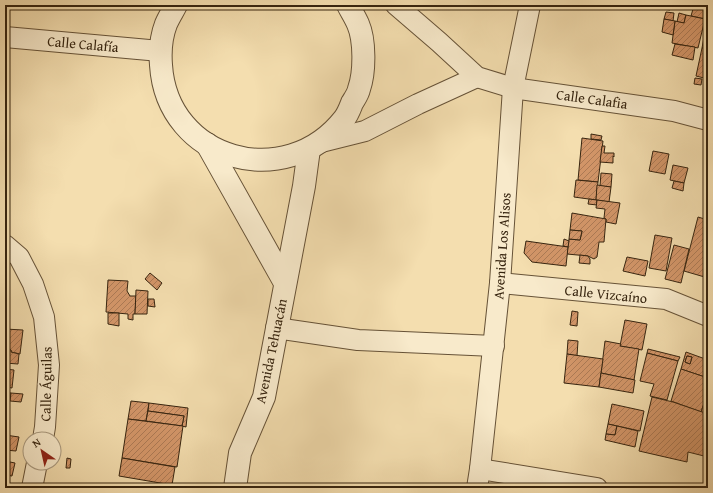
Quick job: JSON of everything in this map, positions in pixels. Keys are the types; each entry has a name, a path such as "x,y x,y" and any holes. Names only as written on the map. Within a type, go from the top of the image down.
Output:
{"street":[{"path":"176,5 166,24 160,51 162,78 170,104 186,127 207,144 226,154 246,159 268,160 289,157 315,145 365,131 418,104 477,78"},
{"path":"315,145 344,118 359,89 364,57 359,25 348,5"},
{"name":"Calle Calafia","path":"396,5 477,78 513,88 674,111 708,120"},
{"name":"Avenida Los Alisos","path":"477,488 500,283 513,88 530,5"},
{"name":"Calle Calafía","path":"5,37 160,51"},
{"name":"Avenida Tehuacán","path":"207,144 285,283"},
{"name":"Avenida Tehuacán","path":"235,488 240,453 264,397 304,186 315,145"},
{"name":"Calle Águilas","path":"5,246 19,257 33,284 44,317 49,365 44,431"},
{"name":"Calle Vizcaíno","path":"500,283 666,300 708,316"},
{"path":"276,328 358,340 494,346"},
{"path":"480,469 597,488"},
{"path":"32,488 35,471"}],"building":[{"path":"628,5 637,5 637,8 628,7"},
{"path":"639,5 671,5 670,10"},
{"path":"683,5 703,5 703,8 707,8 705,19 691,16 693,9 682,7"},
{"path":"666,12 674,13 673,21 664,19"},
{"path":"679,13 686,15 684,23 677,22"},
{"path":"686,15 705,19 698,48 672,43 675,21 684,23"},
{"path":"664,19 675,21 673,35 662,32"},
{"path":"704,37 708,37 708,49 702,48"},
{"path":"675,44 695,47 693,60 672,55"},
{"path":"702,48 708,49 708,79 696,76"},
{"path":"695,78 702,79 701,85 694,84"},
{"path":"591,134 602,136 601,140 591,139"},
{"path":"582,138 603,141 598,182 578,180"},
{"path":"602,146 605,146 604,153 614,153 613,163 600,162"},
{"path":"653,151 669,154 665,174 649,171"},
{"path":"673,165 688,168 684,183 670,180"},
{"path":"601,173 612,174 611,187 600,186"},
{"path":"576,180 598,182 596,200 574,197"},
{"path":"674,181 684,183 683,191 672,188"},
{"path":"597,185 611,187 609,202 596,200"},
{"path":"589,199 597,200 597,205 588,204"},
{"path":"597,200 620,203 616,224 606,222 606,219 604,218 605,209 596,208"},
{"path":"572,213 606,219 604,242 599,242 597,257 594,259 588,256 567,254 569,239 580,240 582,231 570,230"},
{"path":"698,217 708,220 708,278 684,271"},
{"path":"570,230 582,231 580,240 569,239"},
{"path":"655,235 672,238 666,271 649,268"},
{"path":"564,239 569,241 568,247 563,246"},
{"path":"526,241 568,247 566,266 532,262 524,253"},
{"path":"674,245 689,249 681,283 665,279"},
{"path":"580,255 588,256 590,259 590,264 579,263"},
{"path":"627,257 648,261 645,276 623,271"},
{"path":"150,273 162,283 157,290 145,279"},
{"path":"108,280 128,281 127,291 130,296 136,296 135,314 133,314 133,320 128,319 128,314 106,312"},
{"path":"136,290 148,291 147,314 135,314"},
{"path":"148,299 154,299 155,307 148,306"},
{"path":"572,311 578,312 577,326 570,325"},
{"path":"108,313 119,313 119,326 108,324"},
{"path":"625,320 647,324 642,350 620,346"},
{"path":"5,329 23,330 20,354 11,352 11,350 5,350"},
{"path":"568,340 578,341 577,356 567,354"},
{"path":"605,341 621,344 620,346 639,349 634,380 601,373"},
{"path":"648,349 680,357 678,361 647,353"},
{"path":"5,350 11,350 11,352 19,354 18,364 5,363"},
{"path":"686,352 708,360 708,378 681,369","holes":["687,356 692,357 690,364 685,362"]},
{"path":"647,353 678,361 667,400 650,396 654,384 640,381"},
{"path":"567,354 603,359 599,387 564,383"},
{"path":"687,356 692,357 690,364 685,362"},
{"path":"5,369 14,370 12,388 6,387 5,399"},
{"path":"681,369 708,378 708,392 701,412 671,401"},
{"path":"601,373 635,380 633,393 599,387"},
{"path":"6,392 11,393 10,401 5,400"},
{"path":"708,392 708,414 701,412"},
{"path":"11,393 23,394 21,402 10,401"},
{"path":"652,397 673,402 708,414 708,457 688,452 687,462 639,451"},
{"path":"131,401 149,403 146,421 128,419"},
{"path":"149,403 188,408 186,427 182,426 184,416 148,411"},
{"path":"612,404 644,411 640,431 608,424"},
{"path":"148,411 184,416 182,426 146,421"},
{"path":"128,419 183,426 177,467 122,458"},
{"path":"608,424 617,426 615,435 606,434"},
{"path":"617,426 638,431 635,447 605,440 606,434 615,435"},
{"path":"5,435 19,437 16,451 5,450"},
{"path":"67,458 71,459 70,468 66,468"},
{"path":"122,458 175,467 172,485 119,476"},
{"path":"5,461 15,463 12,476 5,475"}]}
